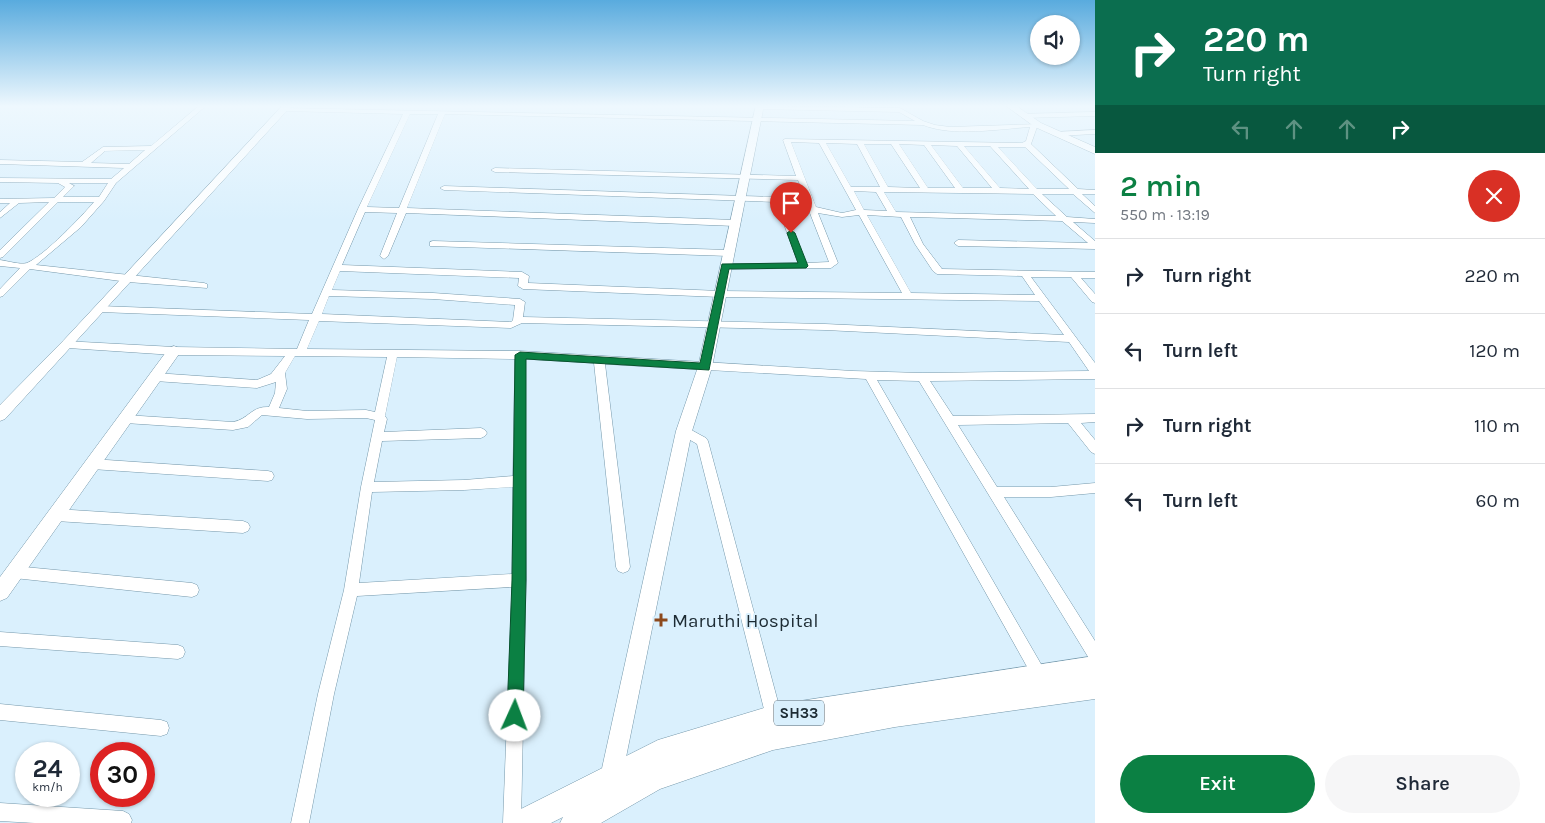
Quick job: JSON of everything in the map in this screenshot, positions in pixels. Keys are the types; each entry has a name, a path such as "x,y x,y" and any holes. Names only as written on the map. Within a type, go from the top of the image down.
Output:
{"main road":[{"name":"SH33","path":"574,823 610,791 667,749 774,717 1095,668"},
{"name":"SH33","path":"523,822 610,791 652,779 705,758 772,737 896,715 1095,687"}],"street":[{"path":"0,294 28,266 78,225 101,199 113,181 158,143"},
{"path":"0,415 253,143"},
{"path":"156,377 258,384 274,379 280,374 296,352 316,316 392,143"},
{"path":"384,256 430,143"},
{"path":"610,791 684,431 705,367 752,143"},
{"path":"433,244 828,266 834,263 788,143"},
{"path":"823,143 908,296"},
{"path":"860,143 894,214"},
{"path":"894,143 926,190"},
{"path":"926,143 961,191"},
{"path":"939,143 1027,144 1095,211"},
{"path":"1078,143 1095,151"},
{"path":"959,144 999,192"},
{"path":"992,144 1037,193 1095,246"},
{"path":"83,165 102,148 152,148"},
{"path":"0,162 131,166"},
{"path":"495,170 801,178"},
{"path":"0,180 113,181"},
{"path":"0,255 70,186 58,181"},
{"path":"444,188 779,199 811,205 842,215 862,212 1095,221"},
{"path":"849,188 1037,193 1095,192"},
{"path":"0,201 101,199"},
{"path":"779,199 803,266"},
{"path":"0,216 17,201"},
{"path":"362,209 735,223"},
{"path":"904,214 919,244 940,272 1095,276"},
{"path":"958,243 1095,246"},
{"path":"0,263 128,279 204,286"},
{"path":"100,309 511,325 517,323 518,320 524,276 522,275 337,268"},
{"path":"1024,273 1095,370"},
{"path":"1073,274 1095,300"},
{"path":"522,286 720,294 1043,298"},
{"path":"326,293 433,296 520,302"},
{"path":"518,320 825,327 1071,339"},
{"path":"68,344 174,351 520,355 705,367 922,377 1095,375"},
{"path":"0,592 174,351"},
{"path":"300,823 326,694 351,590 367,487 381,419 379,417 393,354"},
{"path":"520,355 519,580 523,822"},
{"path":"599,360 623,567"},
{"path":"272,412 282,390 283,383 280,374"},
{"path":"869,375 1040,676"},
{"path":"922,377 1095,655"},
{"path":"125,419 233,426 244,424 260,410 307,415 366,414 379,417"},
{"path":"1071,418 1095,449"},
{"path":"949,421 1095,418"},
{"path":"684,431 702,441 774,717"},
{"path":"378,436 481,433"},
{"path":"92,464 268,476"},
{"path":"367,487 519,482"},
{"path":"993,492 1051,492 1095,488"},
{"path":"56,515 243,527"},
{"path":"14,572 192,590"},
{"path":"351,590 519,580"},
{"path":"0,639 178,652"},
{"path":"0,712 160,728"},
{"path":"0,812 124,820"}],"place":[{"name":"Maruthi Hospital","path":"661,620"}],"route":[{"path":"515,716 519,580 520,355 705,367 725,266 803,266 791,233"}]}
